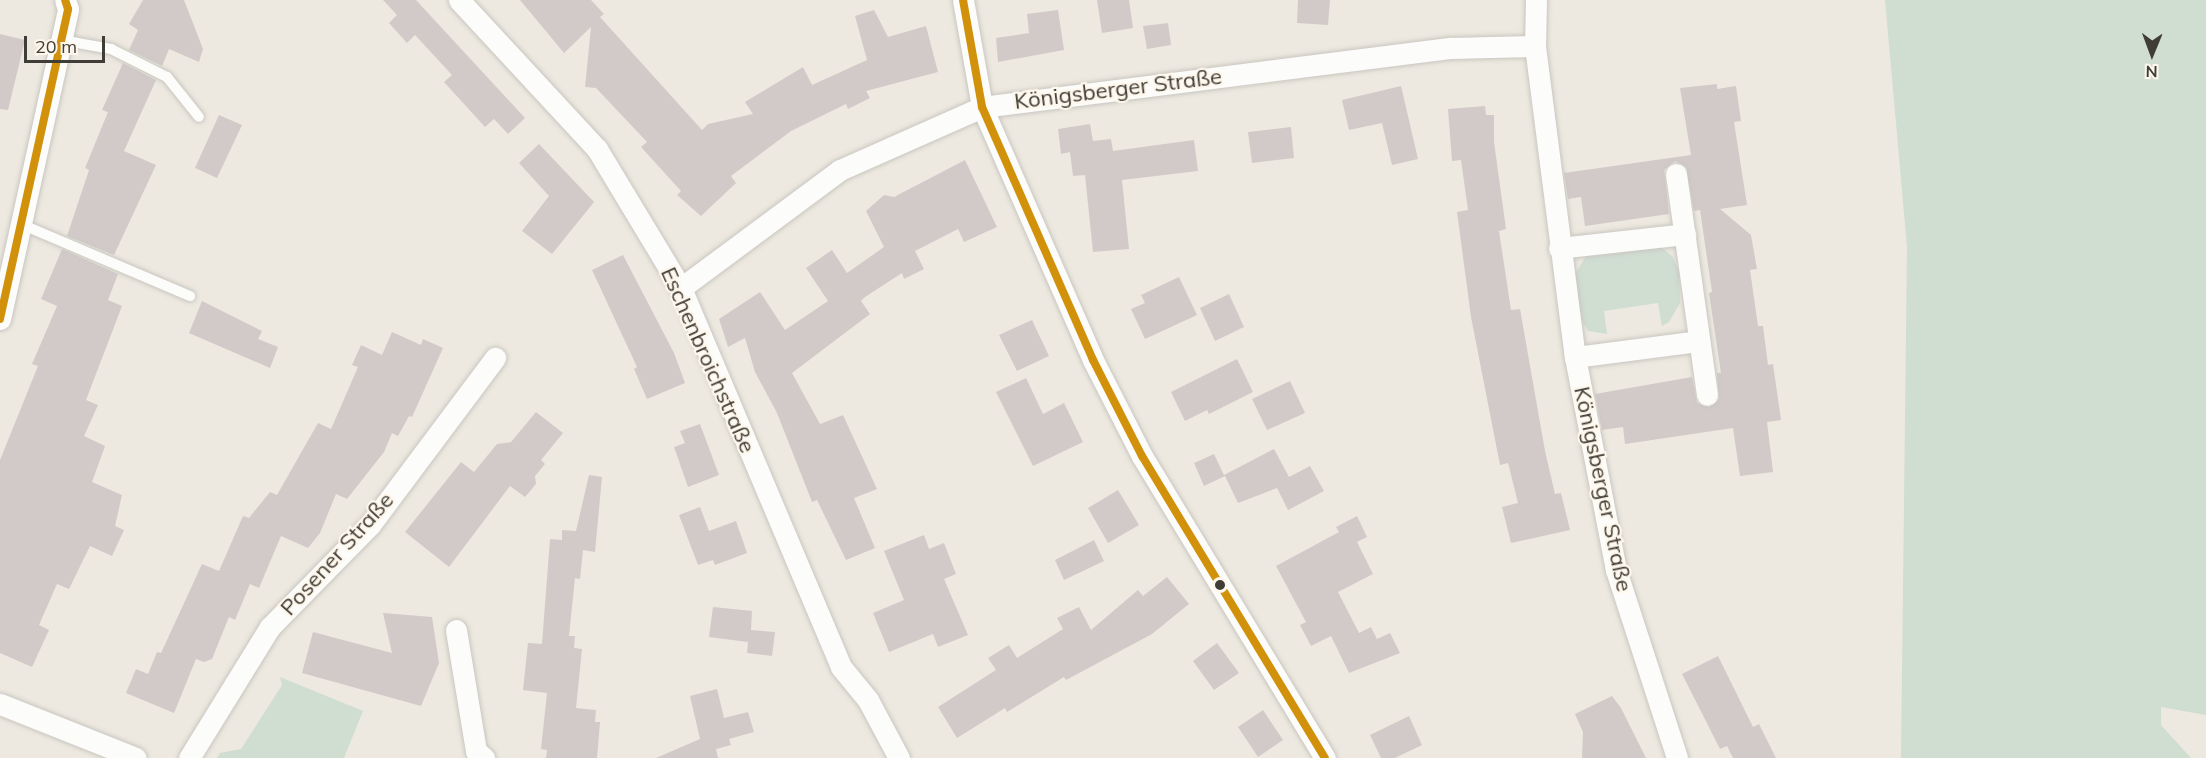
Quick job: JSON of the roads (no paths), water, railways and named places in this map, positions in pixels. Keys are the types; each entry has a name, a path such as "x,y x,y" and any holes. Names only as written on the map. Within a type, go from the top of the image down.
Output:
{"street":[{"name":"Eschenbroichstraße","path":"459,0 597,149 681,288 841,667 868,700 899,758"},
{"path":"963,0 982,107 1093,360 1142,456 1325,758"},
{"name":"Königsberger Straße","path":"1536,0 1535,46 1559,248 1575,357 1616,570 1677,758"},
{"path":"0,319 70,3"},
{"name":"Königsberger Straße","path":"681,288 840,170 982,107 1440,49 1535,46"},
{"path":"1676,174 1707,395"},
{"path":"1559,248 1685,234"},
{"name":"Königsberger Straße","path":"1575,357 1699,341"},
{"name":"Posener Straße","path":"189,758 270,627 370,525 495,358"},
{"path":"456,630 476,751 484,758"},
{"path":"0,704 136,758"}],"lane":[{"path":"61,40 111,49 167,77 200,117"},
{"path":"21,224 190,296"}]}
